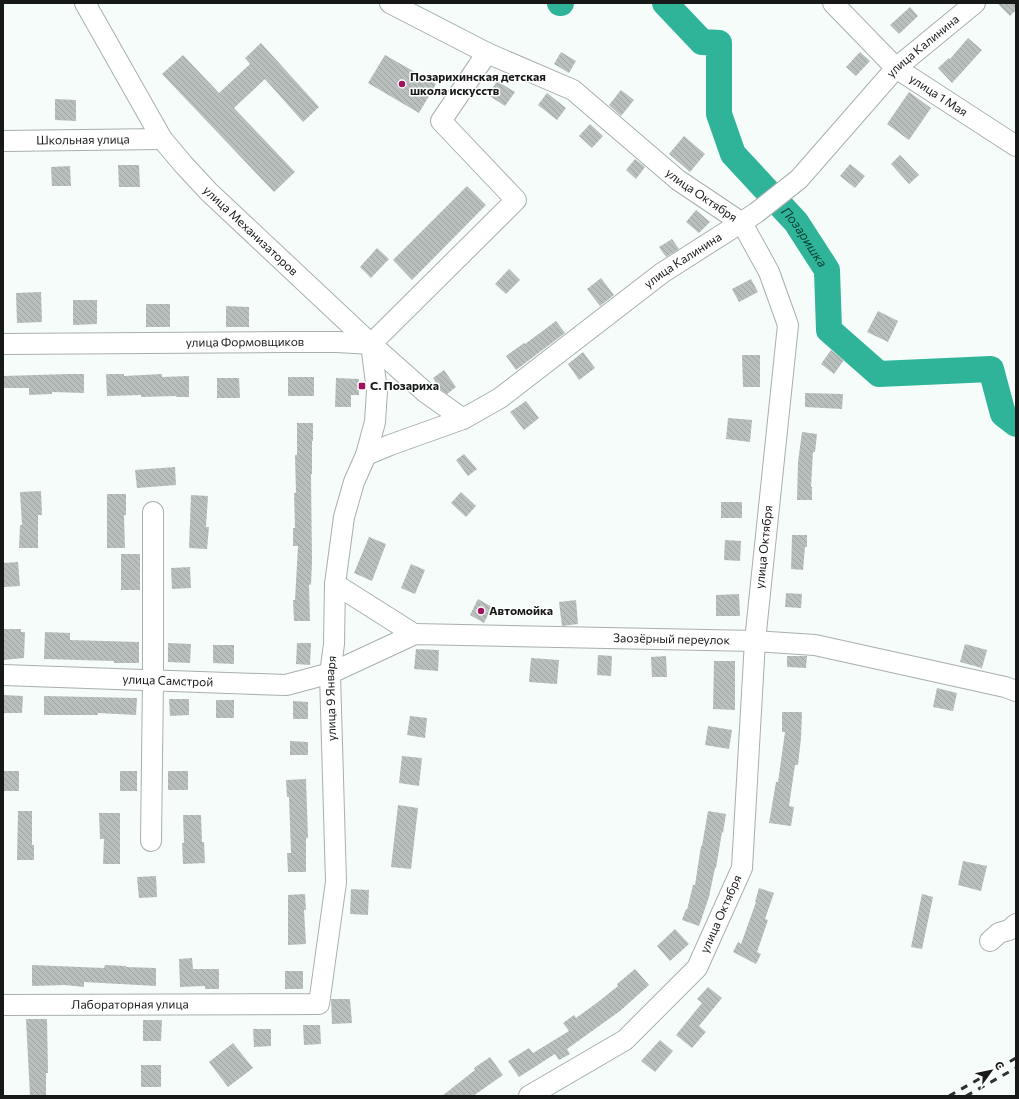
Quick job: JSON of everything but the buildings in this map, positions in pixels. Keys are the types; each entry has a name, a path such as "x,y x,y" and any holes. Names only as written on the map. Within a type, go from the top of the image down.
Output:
{"street":[{"name":"улица Механизаторов","path":"85,3 162,139 183,164 209,192 371,344 424,392 464,419"},
{"name":"улица Октября","path":"390,3 486,53 573,90 678,180 749,218 788,325 755,641 742,868 697,968 625,1040 528,1096"},
{"name":"улица 1 Мая","path":"833,3 896,68 1016,146"},
{"name":"улица Калинина","path":"366,456 390,445 464,419 500,398 662,273 749,218 799,179 896,68 975,3"},
{"path":"371,344 516,200 441,121 486,53"},
{"name":"Школьная улица","path":"3,141 162,139"},
{"name":"улица Формовщиков","path":"3,344 336,342 371,344"},
{"name":"улица 9 Января","path":"320,996 336,882 330,673 334,644 335,584 344,517 354,482 366,456 375,422 377,391 371,344"},
{"path":"151,841 154,681 153,512"},
{"path":"335,584 414,634"},
{"name":"Заозёрный переулок","path":"330,673 414,634 755,641 815,645 1005,687 1016,691"},
{"name":"улица Самстрой","path":"3,675 286,685 330,673"},
{"path":"990,942 999,933 1009,930 1016,924"},
{"name":"Лабораторная улица","path":"3,1005 263,1004 320,996"}],"waterway":[{"name":"Позаришка","path":"665,3 702,42 719,43 719,114 733,154 796,222 827,270 829,330 879,374 991,369 1003,414 1016,424"}],"railway":[{"path":"949,1096 1016,1058"},
{"path":"966,1096 1016,1068"}],"place":[{"name":"Позарихинская детская школа искусств","path":"402,84"},
{"name":"С. Позариха","path":"362,386"},
{"name":"Автомойка","path":"481,611"}]}
